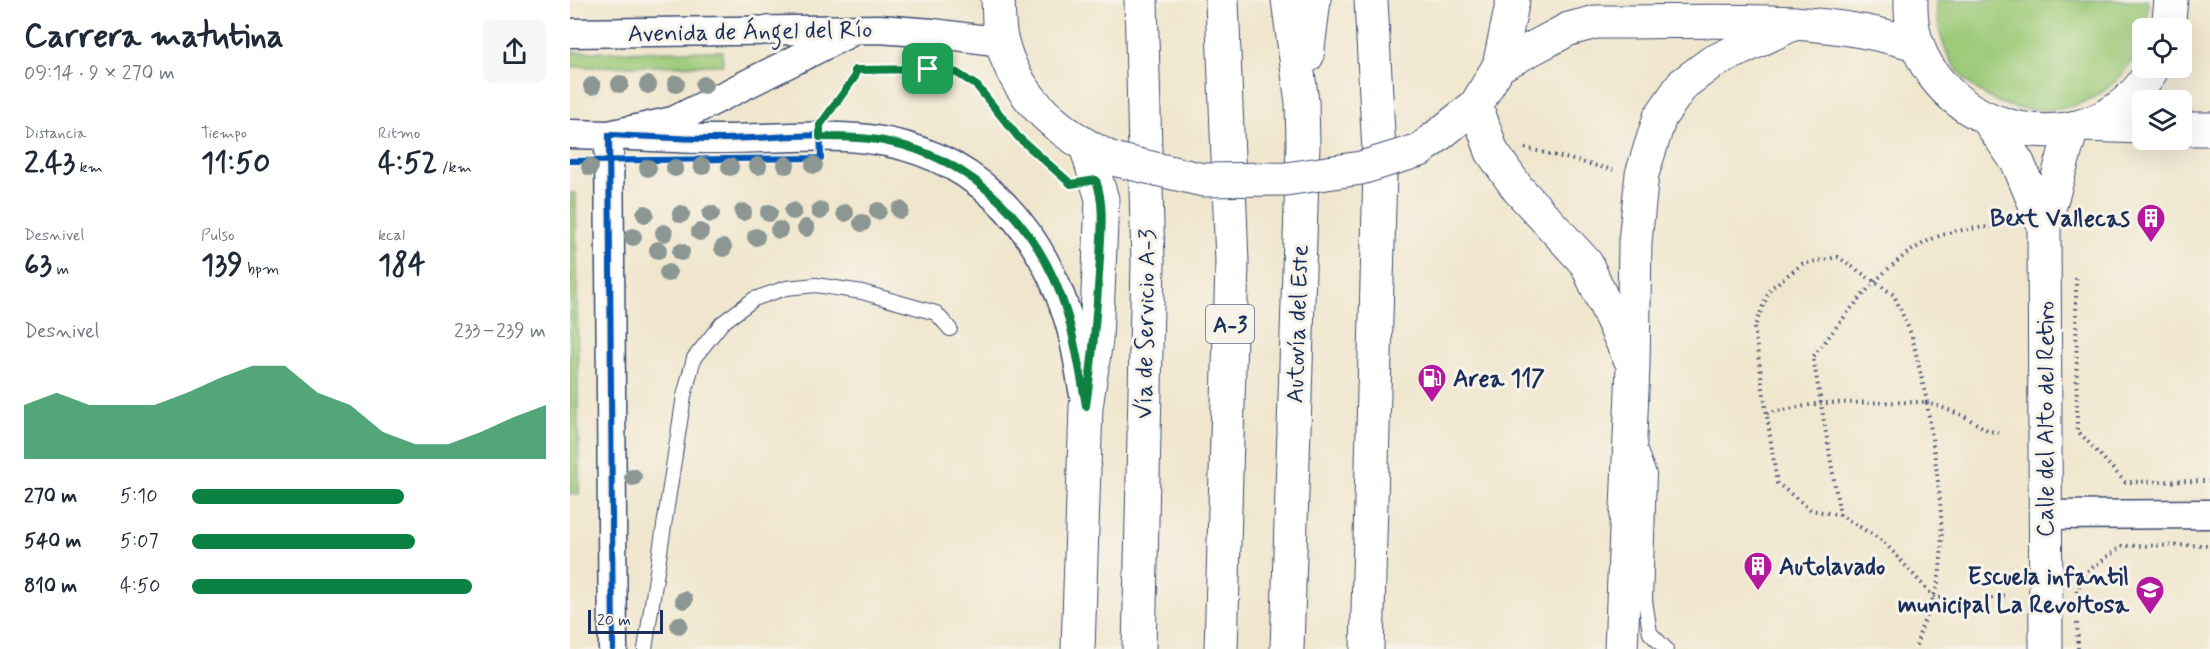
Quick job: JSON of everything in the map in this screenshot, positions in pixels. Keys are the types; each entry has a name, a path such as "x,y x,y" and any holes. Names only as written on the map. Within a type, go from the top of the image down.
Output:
{"main road":[{"path":"998,0 1002,42 1023,90 1052,123 1086,146 1117,160 1203,180 1286,179 1361,168 1420,150 1476,105 1499,66 1513,0"},
{"name":"Vía de Servicio A-3","path":"1139,649 1148,263 1141,0"},
{"name":"A-3","path":"1221,649 1232,263 1222,0"},
{"name":"Autovía del Este","path":"1287,649 1301,234 1302,102 1288,0"},
{"path":"1302,102 1314,0"},
{"path":"1367,649 1380,171 1371,0"},
{"path":"1911,0 1911,13 1918,45 1934,77 1958,102 1989,121 2030,132 2079,127 2132,127"},
{"path":"2169,18 2171,0"},
{"path":"1499,66 1569,29 1596,22 1795,23 1854,28 1918,45"},
{"path":"1621,649 1631,428 1635,242 1642,174 1660,117 1683,84 1711,63 1795,23"},
{"path":"2079,127 2119,106 2147,78"},
{"path":"1476,105 1492,152 1518,189 1586,263 1633,367"},
{"name":"Calle del Alto del Retiro","path":"1989,121 2018,163 2044,226"},
{"name":"Calle del Alto del Retiro","path":"2046,649 2044,226 2079,127"},
{"path":"2192,129 2210,129"},
{"path":"1078,649 1086,406 1096,340 1102,199 1086,146"}],"street":[{"name":"Avenida de Ángel del Río","path":"570,33 855,30 933,33 1002,42"},
{"path":"609,135 673,121 855,30"},
{"path":"570,134 709,139 865,138 924,152 977,180 1024,226 1053,278 1068,317 1086,406"},
{"path":"609,135 613,649"},
{"path":"2044,515 2210,514"}],"lane":[{"path":"645,649 684,396 694,358 722,323 754,299 786,288 816,285 862,292 936,312 950,329"},
{"path":"1631,428 1649,474 1645,600 1650,633 1666,649"}],"path":[{"path":"1524,148 1620,172"},
{"path":"1840,515 1813,357 1875,279 1908,254 1945,234 2004,225"},
{"path":"1916,649 1919,630 1933,596 1940,572 1941,537 1927,402 1912,336 1894,295 1875,279 1838,256 1802,264 1770,289 1754,328 1777,483 1811,510 1840,515 1883,541 1933,596 1964,605 2006,595"},
{"path":"2076,272 2077,430 2125,482 2210,481"},
{"path":"1767,412 1821,403 1927,402 1962,415 1989,431 2002,433"},
{"path":"2076,604 2076,592 2085,573 2122,546 2210,545"},
{"path":"2077,615 2078,649"}],"green space":[{"path":"1936,0 2148,0 2147,18 2132,18 2132,59 2122,74 2104,91 2082,102 2058,109 2034,110 2009,106 1987,97 1967,82 1952,62 1938,24"},
{"path":"722,51 723,65 570,67 570,52"},
{"path":"570,193 576,193 579,494 570,494"}],"cycle path":[{"path":"570,161 821,158 820,125 855,77 855,70 944,70 958,75 980,90 1014,132 1071,184 1097,180"},
{"path":"613,649 609,135 684,139 842,136 886,141 940,159 987,189 1026,230 1041,253 1054,279 1065,310 1086,407"}],"place":[{"name":"Bext Vallecas","path":"2151,244"},
{"name":"Area 117","path":"1432,404"},
{"name":"Autolavado","path":"1758,592"},
{"name":"Escuela infantil municipal La Revoltosa","path":"2150,616"}],"route":[{"path":"928,69 957,73 977,86 990,99 1003,120 1018,137 1071,184 1096,180 1102,199 1096,340 1086,406 1068,317 1053,278 1024,226 1005,205 977,180 924,152 865,138 820,137 820,125 855,77 855,70 928,69"}]}
